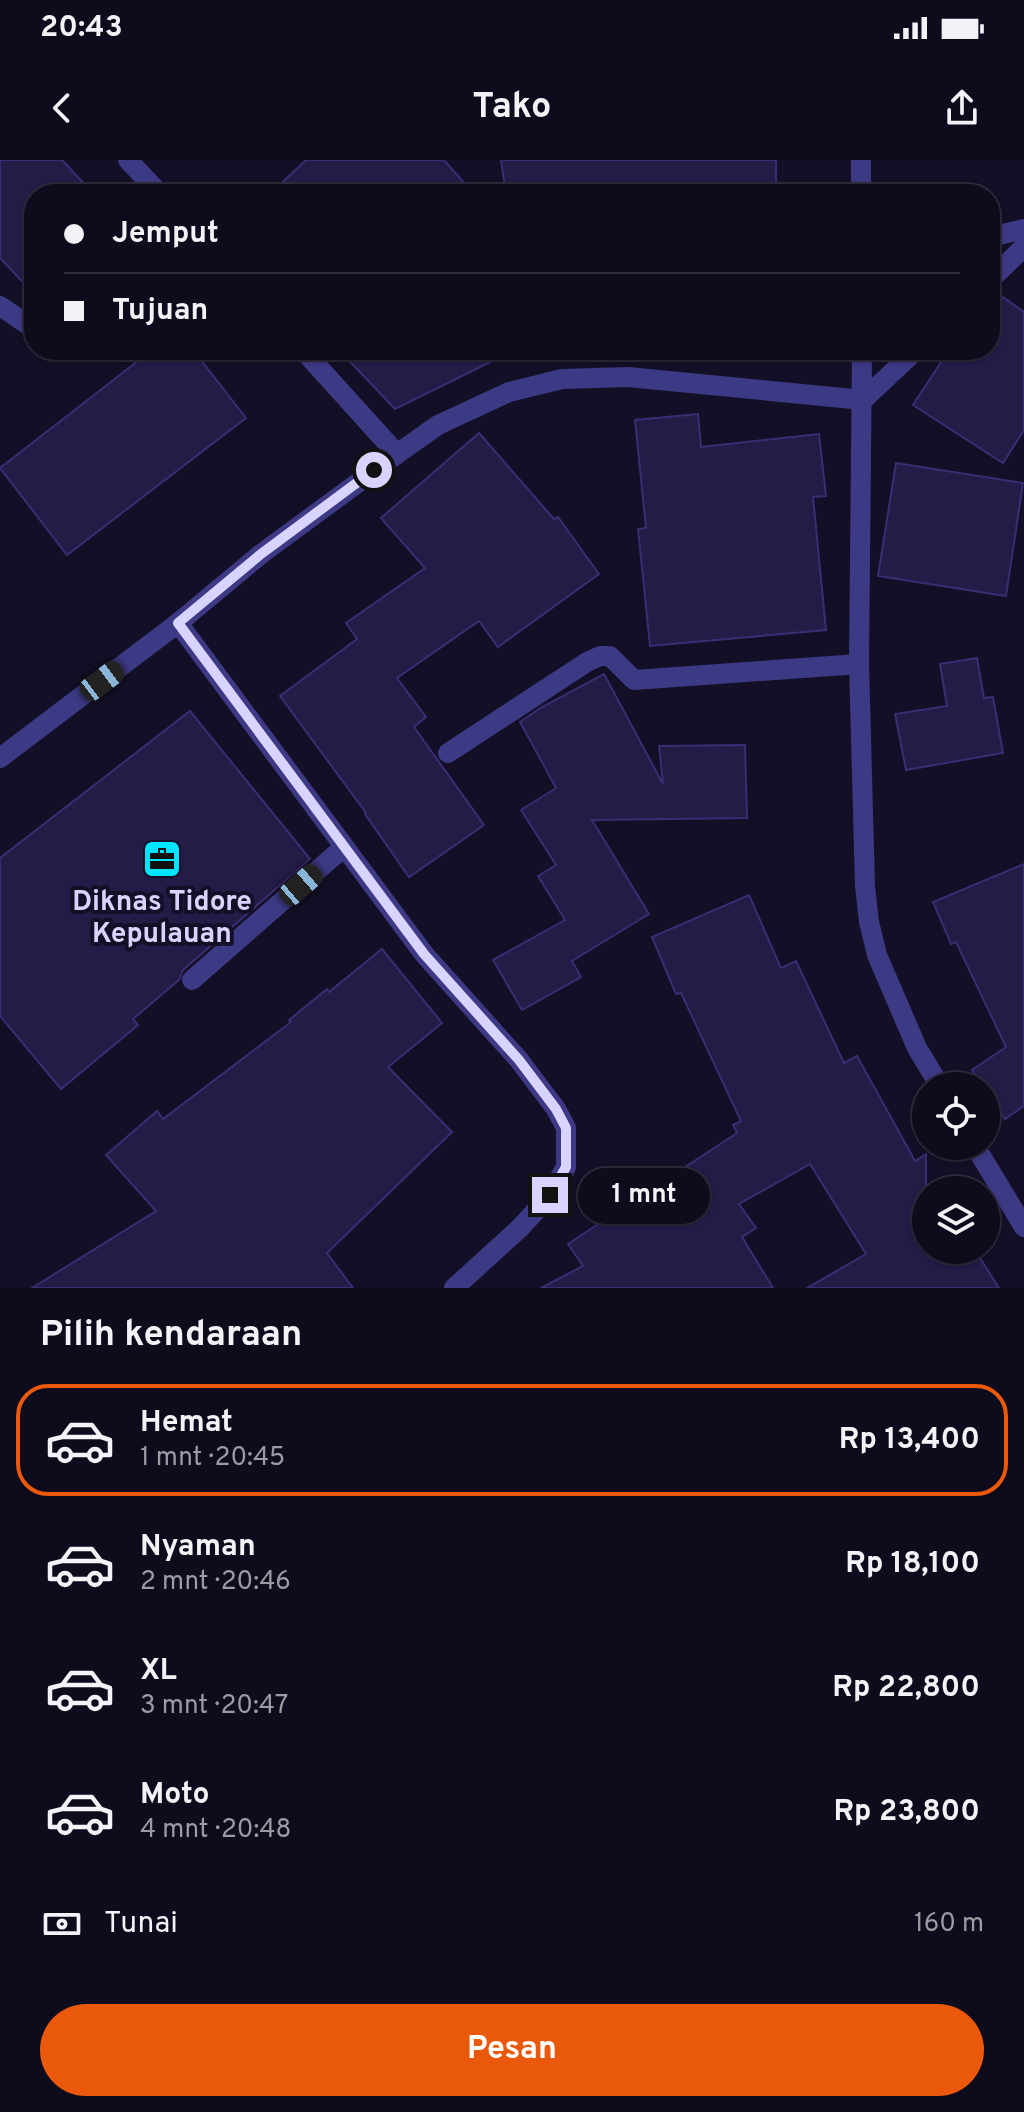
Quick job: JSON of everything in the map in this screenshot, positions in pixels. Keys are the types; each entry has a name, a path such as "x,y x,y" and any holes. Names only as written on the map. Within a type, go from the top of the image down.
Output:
{"street":[{"path":"128,160 151,184"},
{"path":"861,160 861,184"},
{"path":"1000,235 1024,229"},
{"path":"1000,270 1024,247"},
{"path":"0,306 24,322"},
{"path":"312,360 397,454"},
{"path":"862,360 859,664 865,886 877,955 917,1048 932,1072"},
{"path":"0,758 178,623 261,554 397,454 438,425 509,392 562,379 628,377 863,400 905,360"},
{"path":"178,623 424,954 519,1060 556,1109 566,1128 566,1167 550,1195 521,1227 454,1288"},
{"path":"448,753 600,656 610,656 634,680 859,664"},
{"path":"192,980 344,847"},
{"path":"983,1160 1024,1227"}],"building":[{"path":"0,160 62,160 85,184 24,184 24,283 0,258"},
{"path":"306,160 444,160 465,184 281,184"},
{"path":"501,160 776,160 776,184 505,184"},
{"path":"1003,297 1024,312 1024,430 1003,463 913,405 942,360 1000,360 1000,301"},
{"path":"139,360 201,360 246,418 67,555 0,468"},
{"path":"348,360 495,360 395,409"},
{"path":"698,414 701,447 819,434 826,496 813,497 826,630 650,646 638,529 646,528 635,420"},
{"path":"479,433 554,519 558,517 599,574 498,647 479,621 397,678 426,717 414,727 484,825 409,877 280,696 357,639 346,623 425,568 381,518"},
{"path":"896,463 1023,483 1006,596 878,576"},
{"path":"977,658 984,698 993,697 1003,753 906,770 895,714 947,706 940,664"},
{"path":"604,674 663,784 659,746 745,745 747,818 592,820 649,914 572,961 581,977 522,1010 493,960 565,920 538,876 556,865 521,810 556,788 520,722"},
{"name":"Diknas Tidore Kepulauan","path":"190,711 310,859 183,970 179,980 133,1019 138,1025 61,1089 0,1016 0,858"},
{"path":"1024,864 1024,1106 1005,1119 1000,1112 1000,1072 972,1070 1006,1047 956,942 951,944 933,902"},
{"path":"749,895 781,968 796,961 844,1063 857,1056 912,1160 926,1160 926,1176 912,1176 912,1264 984,1264 999,1288 807,1288 866,1254 810,1164 739,1204 756,1228 742,1237 773,1288 541,1288 583,1266 568,1244 737,1133 733,1125 741,1121 681,993 676,994 652,937"},
{"path":"382,949 442,1023 388,1067 452,1132 327,1253 353,1288 32,1288 156,1211 106,1155 157,1111 163,1119"}],"place":[{"name":"Diknas Tidore Kepulauan","path":"162,859"}],"route":[{"path":"374,470 261,554 178,623 424,954 519,1060 556,1109 566,1128 566,1167 550,1195"}]}
